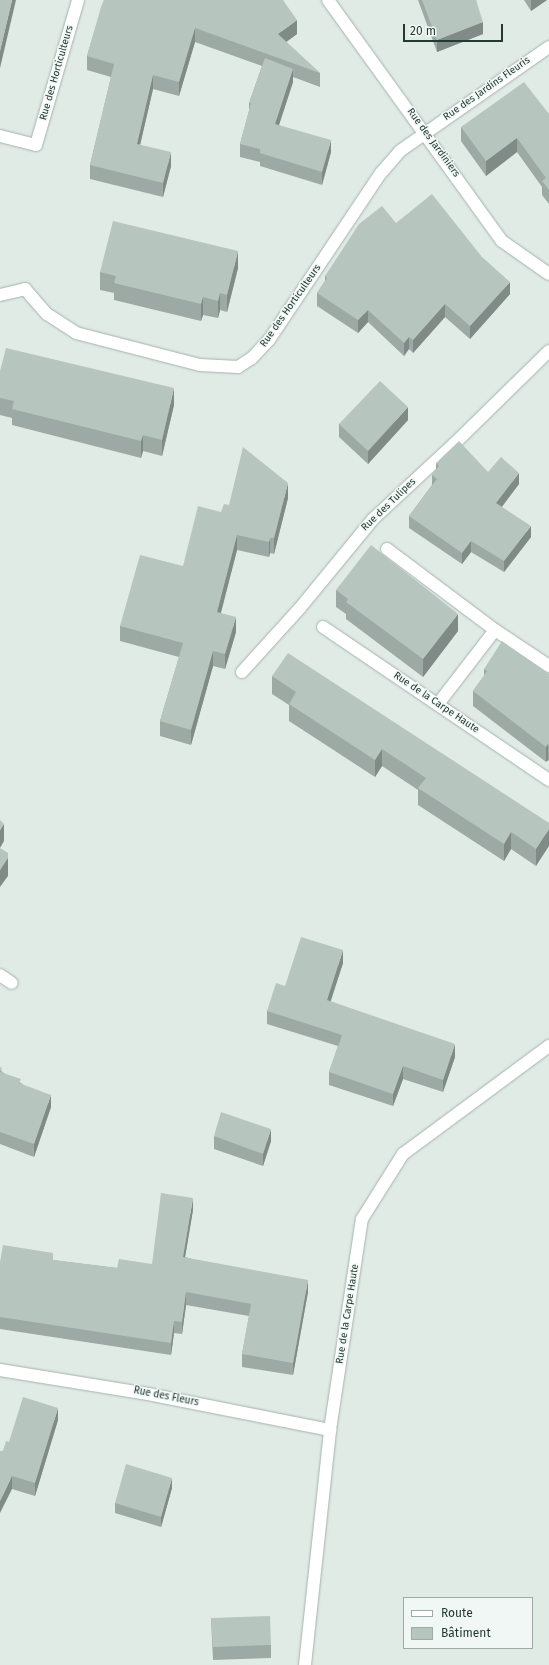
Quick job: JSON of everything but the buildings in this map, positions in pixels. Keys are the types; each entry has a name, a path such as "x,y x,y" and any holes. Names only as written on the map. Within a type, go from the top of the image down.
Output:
{"street":[{"name":"Rue des Horticulteurs","path":"0,136 36,145 78,0"},
{"name":"Rue des Jardiniers","path":"328,0 425,132 502,241 549,274"},
{"name":"Rue des Jardins Fleuris","path":"425,132 549,46"},
{"name":"Rue des Horticulteurs","path":"0,295 25,289 47,314 76,333 200,366 238,367 252,358 269,340 382,173 400,152 425,132"},
{"name":"Rue des Tulipes","path":"242,672 300,608 373,519 454,444 549,351"},
{"path":"387,549 495,630 549,666"},
{"name":"Rue de la Carpe Haute","path":"323,627 549,780"},
{"path":"438,704 495,630"},
{"path":"0,975 12,983"},
{"name":"Rue de la Carpe Haute","path":"305,1665 330,1430 362,1219 403,1154 549,1046"},
{"name":"Rue des Fleurs","path":"0,1370 148,1394 330,1430"}]}
